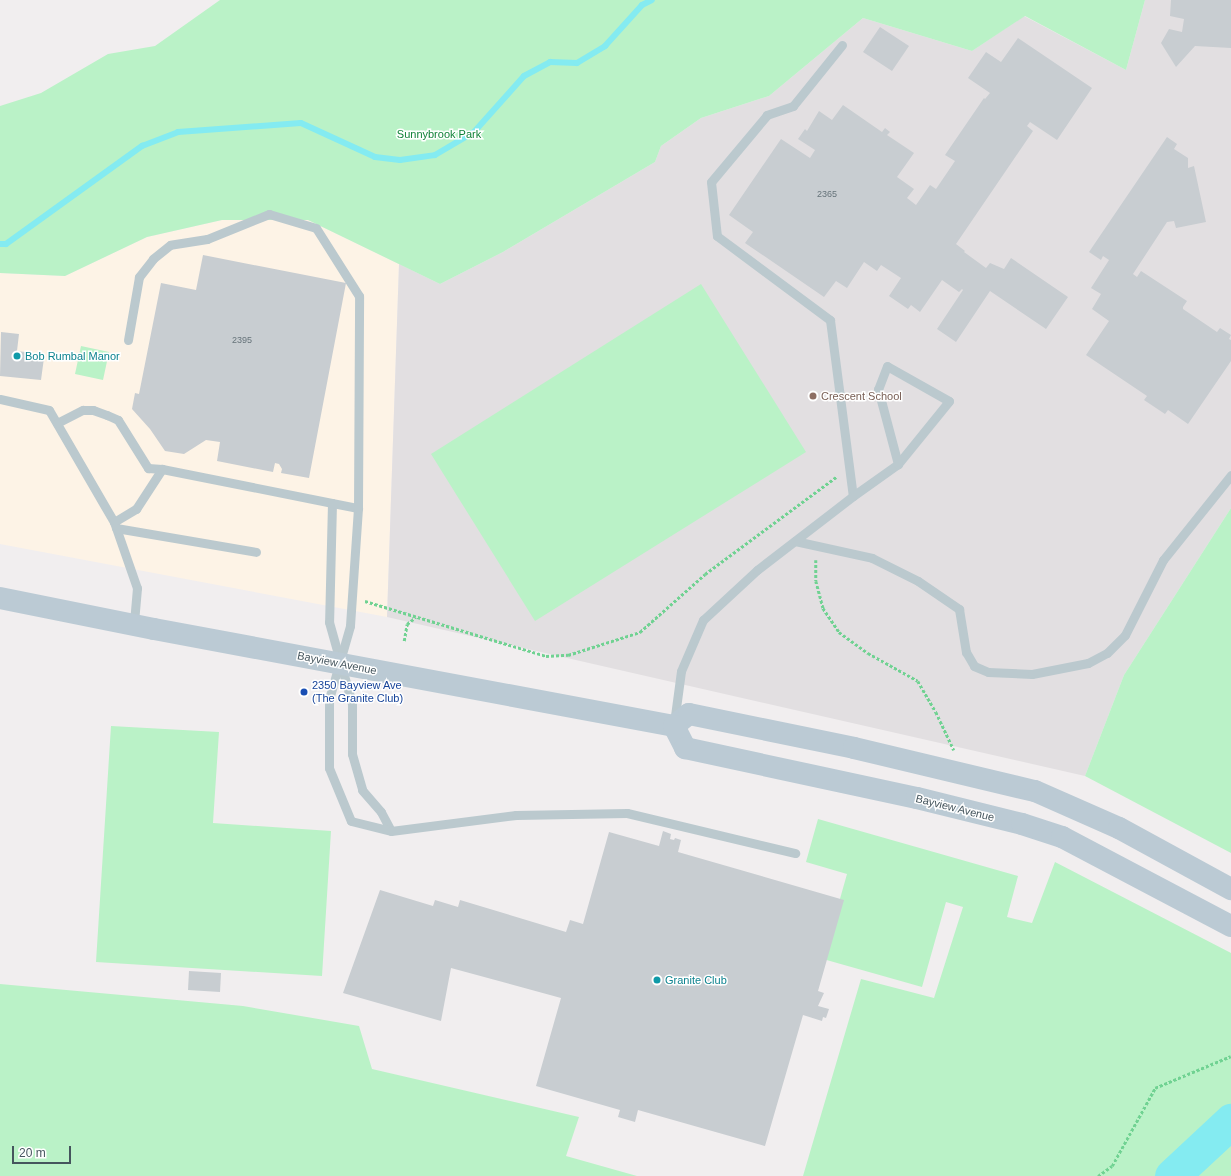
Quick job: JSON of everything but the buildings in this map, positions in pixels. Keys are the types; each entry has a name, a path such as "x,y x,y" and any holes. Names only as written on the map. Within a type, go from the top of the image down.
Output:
{"main road":[{"name":"Bayview Avenue","path":"0,598 134,625 674,726 685,748 917,798 1022,824 1062,837 1231,926"},
{"path":"674,726 689,714 854,748 1035,791 1119,828 1231,889"}],"lane":[{"path":"842,45 793,106 767,115 711,182 716,236 830,320 853,496"},
{"path":"128,340 139,277 153,259 170,245 207,239 269,214 316,228 359,296 358,508 350,626 329,699 329,768 352,821 391,831 516,815 627,813 795,852"},
{"path":"674,726 681,671 703,620 757,570 853,496 898,464 949,401 887,366 878,389 898,464"},
{"path":"0,399 49,410 57,423 115,525 137,588 134,625"},
{"path":"57,423 83,410 93,410 118,420 148,468 162,469 358,508"},
{"path":"115,525 136,509 162,469"},
{"path":"795,541 872,558 918,581 959,609 966,652 974,666 988,672 1032,674 1088,662 1107,653 1125,635 1163,560 1231,475"},
{"path":"332,502 329,622 352,704 352,754 362,790 381,812 391,831"},
{"path":"115,525 256,552"}],"path":[{"path":"352,597 546,656 568,655 640,632 705,574 849,468"},
{"path":"816,546 816,581 823,608 839,632 868,653 918,681 936,712 954,750"},
{"path":"404,641 407,624 416,617"},
{"path":"1098,1176 1112,1166 1156,1088 1231,1056"}],"shaded area":[{"name":"Crescent School","path":"1145,0 1231,0 1231,508 1124,675 1085,776 387,617 399,264 440,284 503,252 655,162 661,146 701,118 769,96 863,18 972,51 1024,16 1126,70"},
{"path":"222,220 308,220 399,264 387,617 0,544 0,273 65,276 147,237"}],"green space":[{"name":"Sunnybrook Park","path":"220,0 1145,0 1126,70 1025,16 972,51 863,18 769,96 701,118 661,146 655,162 503,252 440,284 308,220 222,220 147,237 65,276 0,273 0,106 41,93 108,54 155,46"},
{"path":"701,284 806,452 535,621 431,454"},
{"path":"81,346 109,352 103,380 75,374"},
{"path":"1231,508 1231,853 1085,776 1124,675"},
{"path":"111,726 219,732 213,823 331,831 322,976 96,962"},
{"path":"818,819 1018,876 1007,917 1032,923 1055,862 1231,953 1231,1176 803,1176 861,979 934,998 963,907 946,902 922,987 823,959 847,874 806,862"},
{"path":"0,984 243,1006 359,1026 372,1069 579,1117 566,1156 637,1176 0,1176"}],"waterway":[{"path":"0,244 6,244 142,146 178,132 301,123 375,157 400,160 435,155 474,132 524,76 550,62 577,63 605,46 642,5 652,0"},
{"path":"1172,1176 1231,1121"}],"place":[{"name":"Bob Rumbal Manor","path":"17,356"},
{"name":"Crescent School","path":"813,396"},
{"name":"2350 Bayview Ave (The Granite Club)","path":"304,692"},
{"name":"Granite Club","path":"657,980"}]}
